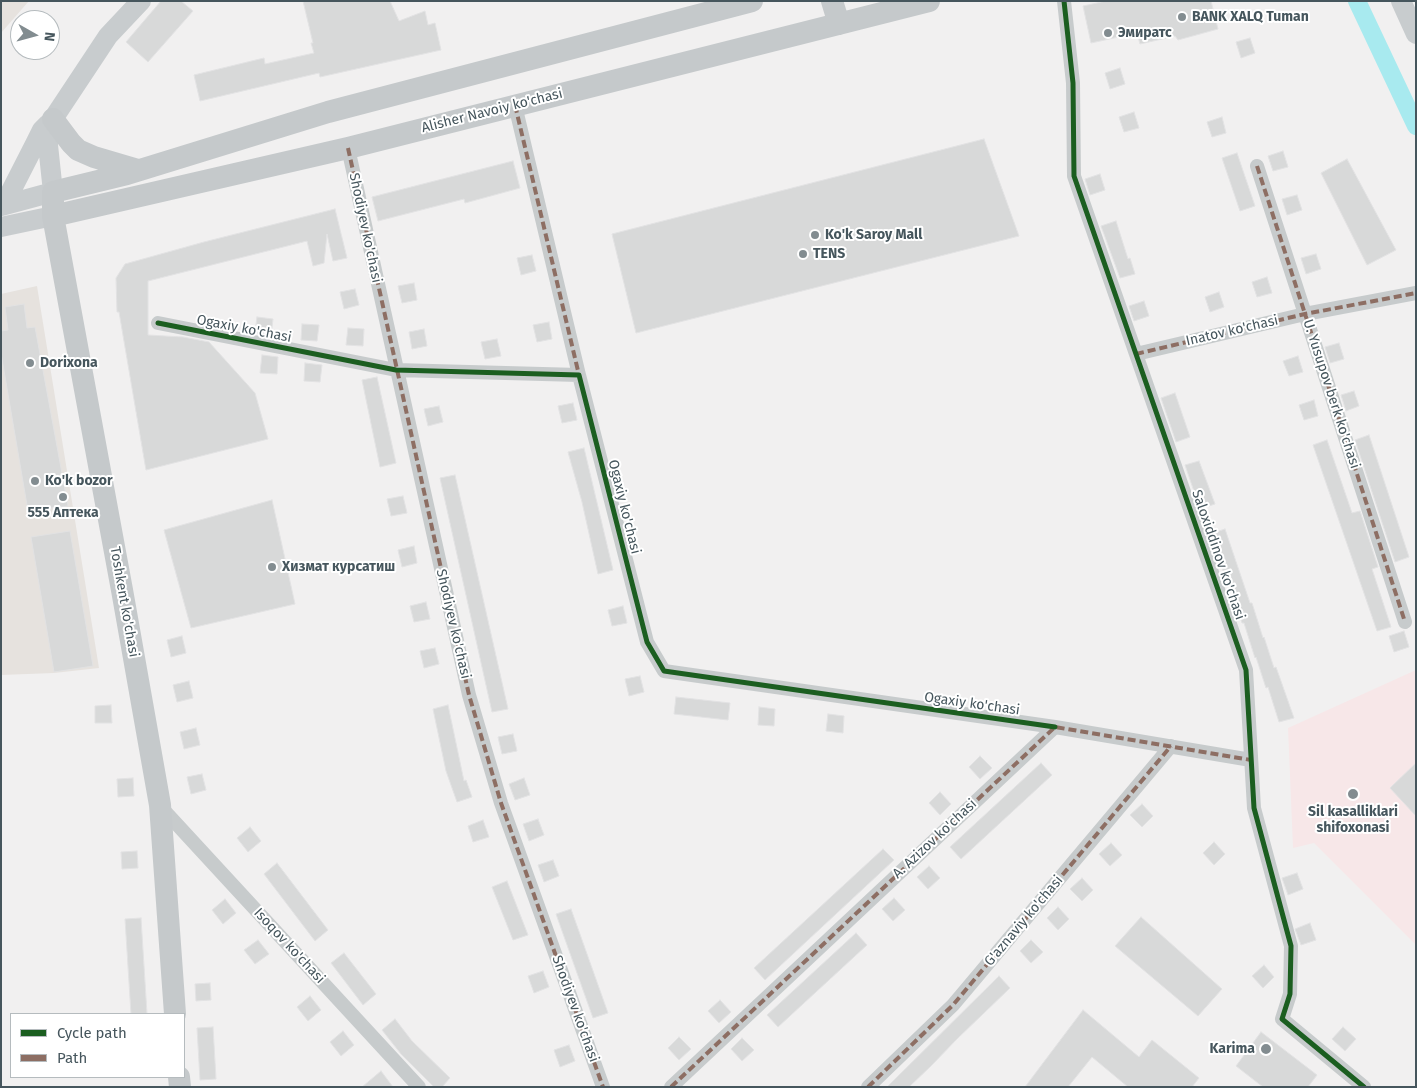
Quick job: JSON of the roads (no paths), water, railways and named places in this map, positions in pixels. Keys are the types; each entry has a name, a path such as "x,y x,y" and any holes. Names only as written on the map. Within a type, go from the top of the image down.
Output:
{"main road":[{"path":"1,204 10,193 42,130 53,119 108,36 141,1"},
{"path":"1,204 138,170 328,112 752,1"},
{"path":"832,1 838,24"},
{"name":"Alisher Navoiy ko'chasi","path":"53,216 348,148 929,1"},
{"path":"1400,1 1416,34"},
{"path":"53,119 78,150 94,157 138,170"},
{"path":"53,119 48,134 53,192"},
{"name":"Toshkent ko'chasi","path":"53,192 53,216 121,581 160,805 175,1013"},
{"path":"1,227 53,216"}],"street":[{"name":"Saloxiddinov ko'chasi","path":"1064,1 1073,83 1074,176 1246,670 1254,808 1291,946 1290,994 1282,1020 1364,1087"},
{"path":"515,105 579,375"},
{"name":"Shodiyev ko'chasi","path":"348,148 469,695 501,803 603,1087"},
{"name":"U. Yusupov berk ko'chasi","path":"1257,166 1405,622"},
{"name":"Inatov ko'chasi","path":"1136,354 1305,314 1416,293"},
{"name":"Ogaxiy ko'chasi","path":"158,323 396,370 579,375 647,642 664,671 1055,727"},
{"path":"1055,727 1251,760"},
{"name":"A. Azizov ko'chasi","path":"670,1087 1055,727"},
{"name":"G'aznaviy ko'chasi","path":"868,1087 953,1005 1171,746"},
{"name":"Isoqov ko'chasi","path":"160,805 419,1087"}],"waterway":[{"path":"1357,1 1416,126"}],"place":[{"name":"BANK XALQ Tuman","path":"1182,17"},
{"name":"Эмиратс","path":"1108,33"},
{"name":"Ko'k Saroy Mall","path":"815,235"},
{"name":"TENS","path":"803,254"},
{"name":"Dorixona","path":"30,363"},
{"name":"Ko'k bozor","path":"35,481"},
{"name":"555 Аптека","path":"63,497"},
{"name":"Хизмат курсатиш","path":"272,567"},
{"name":"Sil kasalliklari shifoxonasi","path":"1353,794"},
{"name":"Karima","path":"1266,1049"}]}
